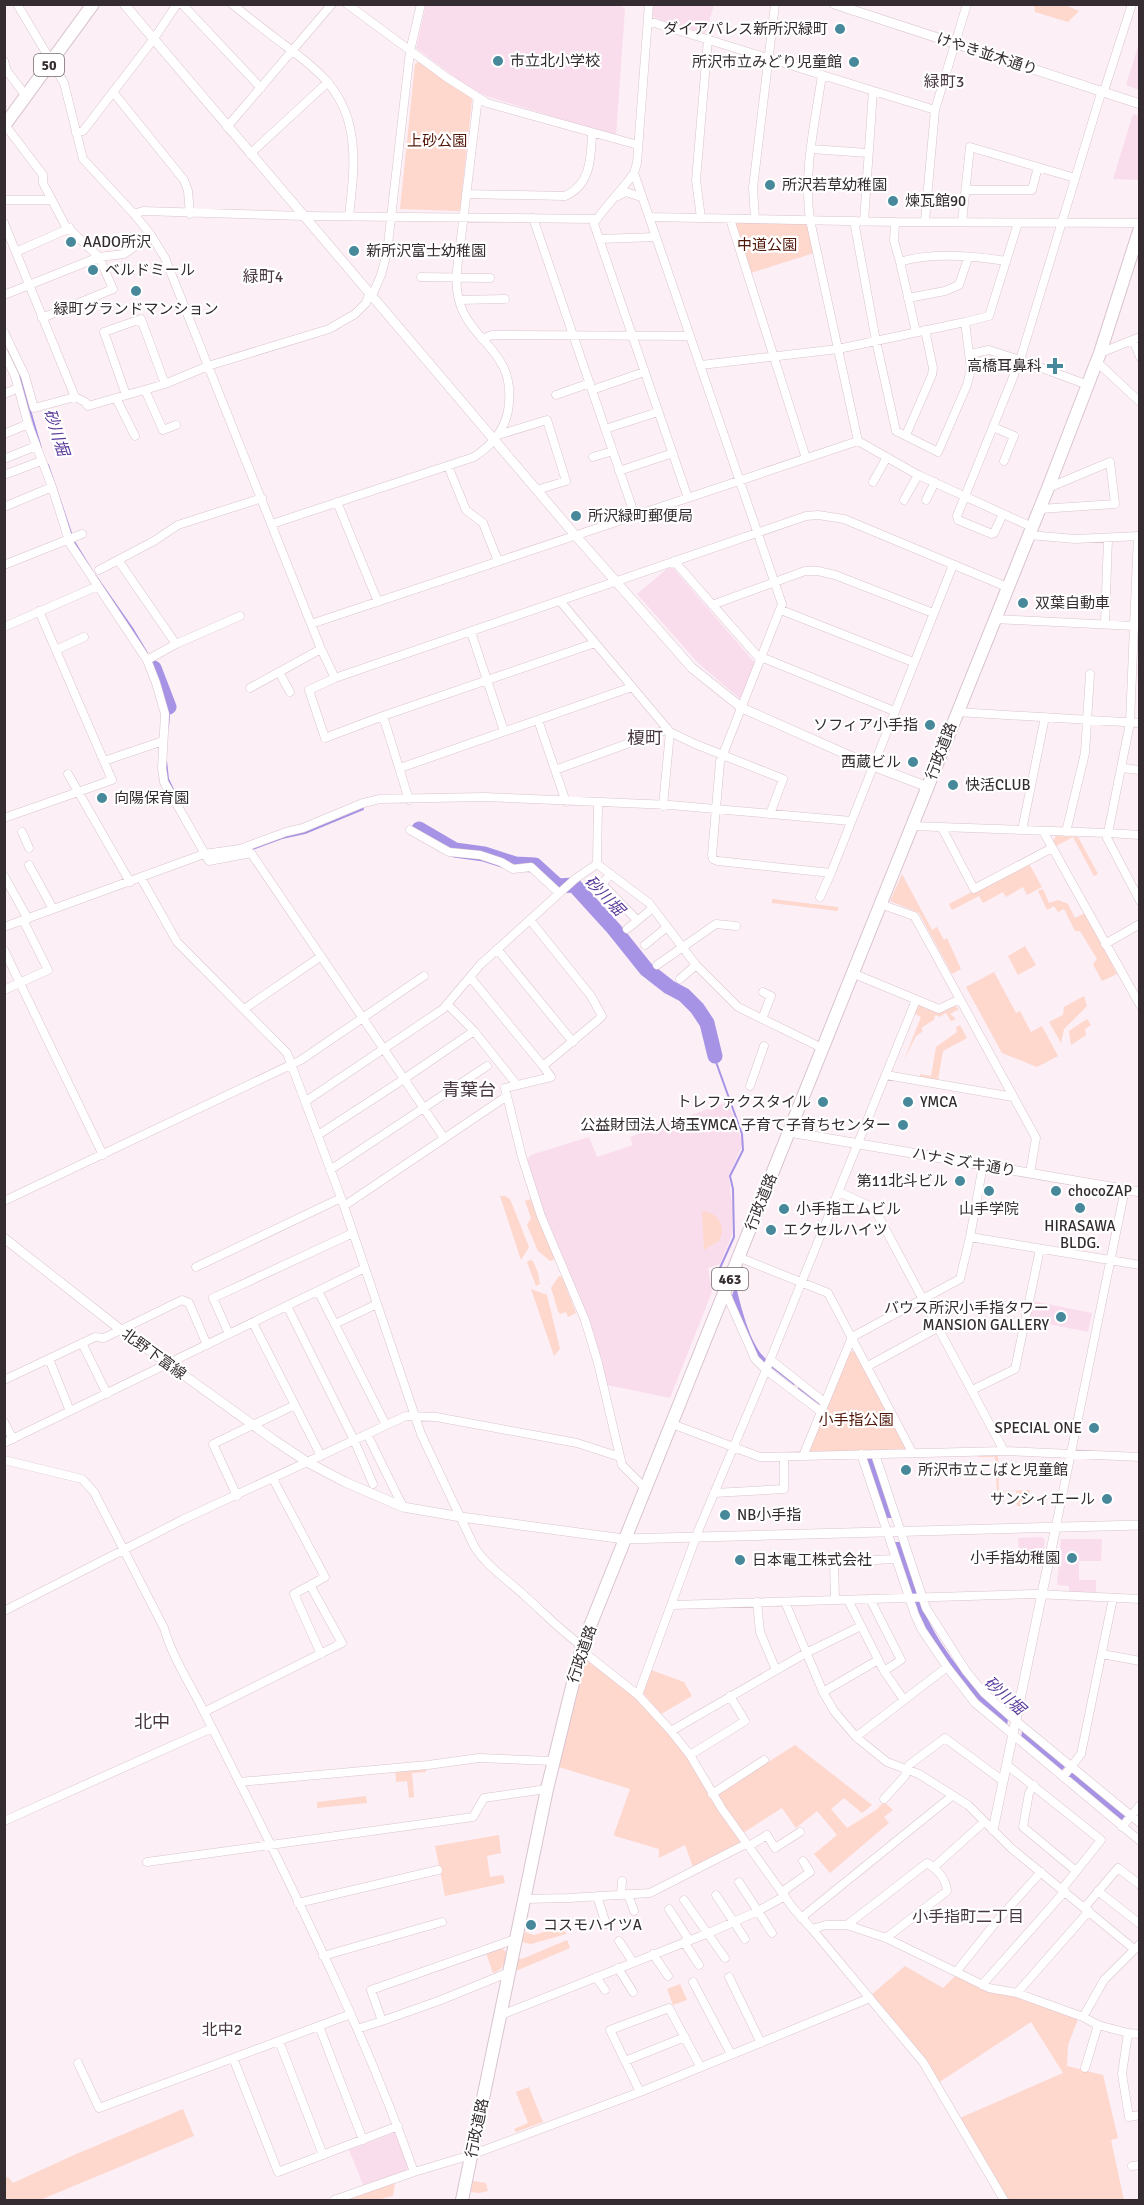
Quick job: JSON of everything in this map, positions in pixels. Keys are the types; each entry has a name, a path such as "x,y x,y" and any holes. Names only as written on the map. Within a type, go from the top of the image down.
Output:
{"main road":[{"name":"50","path":"5,126 93,4"},
{"name":"行政道路","path":"462,2200 553,1761 581,1648 1040,509 1099,358 1136,251 1140,228"}],"street":[{"path":"17,4 67,89 79,149 85,163 134,214 151,235 165,258 321,649 335,678"},
{"path":"124,4 370,296 496,437 575,536 692,668 742,708 873,766 928,787"},
{"path":"76,133 83,131 153,40 177,4"},
{"path":"182,4 261,88"},
{"path":"232,4 304,58 328,82 342,104 352,134 354,155 349,216"},
{"path":"227,127 332,4"},
{"path":"347,4 446,77 478,97 501,108 638,145"},
{"path":"4,223 75,397 88,406 165,384 208,366 329,329 355,314 366,303 387,253 410,51 421,4"},
{"path":"649,4 634,174 782,604 720,762 713,860 831,873"},
{"path":"755,219 753,188 775,4"},
{"name":"けやき並木通り","path":"834,4 1140,104"},
{"path":"926,221 936,110 967,4"},
{"path":"1003,514 992,534 958,520 957,516 1020,360 1086,136 1132,4"},
{"path":"648,21 936,110"},
{"path":"701,218 696,180 708,39"},
{"path":"4,60 7,71 26,96"},
{"path":"822,75 807,186 810,220 858,441"},
{"path":"250,154 328,82"},
{"path":"864,221 873,91"},
{"path":"113,92 184,180 188,191 190,214"},
{"path":"272,524 474,458 496,437 507,418 509,381 501,361 463,313 457,278 478,97"},
{"path":"5,126 43,175 43,183 60,217 99,257 113,289 42,318"},
{"path":"466,194 565,196 571,194 589,171 592,133"},
{"path":"962,222 970,147 1075,178"},
{"path":"811,149 868,153"},
{"path":"966,190 1032,190 1038,167"},
{"path":"634,174 618,196 595,219 594,224 688,498"},
{"path":"618,196 626,192 641,197"},
{"path":"4,200 51,200"},
{"path":"134,214 143,211 190,214 595,219"},
{"path":"650,217 895,222 1140,223"},
{"path":"533,218 635,516"},
{"path":"730,219 806,458"},
{"path":"854,221 876,341 896,431 938,452 967,385 971,369 965,322"},
{"path":"895,222 894,241 916,332"},
{"path":"700,365 838,349 989,316 1018,223"},
{"path":"16,252 70,228"},
{"path":"4,294 99,257 124,254 151,235"},
{"path":"599,239 656,237"},
{"path":"900,262 922,256 1006,261"},
{"path":"908,298 945,291 958,285 968,258"},
{"path":"421,277 490,278"},
{"path":"459,300 505,299"},
{"path":"126,395 104,332 141,319 165,384"},
{"path":"906,435 932,375 933,368 925,330"},
{"path":"4,332 25,376 34,408 75,397"},
{"path":"482,339 492,335 690,336"},
{"path":"1139,400 1099,358 1136,339 1140,357"},
{"path":"970,354 988,350 1088,385"},
{"path":"4,353 15,376 28,424 52,487 68,540 147,660 156,682 165,714 162,768 164,782 208,853 209,861 251,853 444,1138"},
{"path":"556,395 644,372"},
{"path":"4,394 18,388"},
{"path":"145,390 163,430 176,425"},
{"path":"22,401 31,398"},
{"path":"116,398 135,436"},
{"path":"605,429 658,412"},
{"path":"496,437 547,420 566,480 537,490"},
{"path":"4,434 28,424"},
{"path":"993,427 1014,436 1004,461"},
{"path":"311,624 858,441 918,475 966,495 1003,514 1030,531 1075,539 1139,536 1136,673 1130,723 1107,838 1140,901"},
{"path":"4,459 36,446"},
{"path":"593,458 613,451"},
{"path":"619,471 673,453"},
{"path":"873,482 887,457"},
{"path":"4,476 41,460"},
{"path":"1040,509 1115,504 1110,462 1048,488"},
{"path":"448,466 466,510 483,523 498,561"},
{"path":"904,500 918,475"},
{"path":"926,500 935,482"},
{"path":"4,507 52,487"},
{"path":"99,570 154,541 178,525 262,498"},
{"path":"337,502 378,602"},
{"path":"595,643 325,738 309,690 335,678 806,516 830,516 844,519 1007,587"},
{"path":"4,565 82,534"},
{"path":"1105,624 1108,538"},
{"path":"118,560 176,644"},
{"path":"674,561 760,659 766,659 894,711"},
{"path":"820,897 952,565"},
{"path":"712,605 805,571 818,571 835,575 933,613"},
{"path":"4,627 98,586"},
{"path":"560,600 669,730 783,779 770,814"},
{"path":"781,610 913,662"},
{"path":"4,818 112,780 39,611"},
{"path":"147,660 176,644 240,616"},
{"path":"994,620 1137,626"},
{"path":"471,632 504,731"},
{"path":"56,650 84,637"},
{"path":"250,688 321,649"},
{"path":"279,672 290,692"},
{"path":"1066,832 1085,753 1089,719 1090,674"},
{"path":"400,768 632,687"},
{"path":"957,712 1140,723"},
{"path":"383,716 409,800"},
{"path":"1022,830 1045,717"},
{"path":"538,720 566,802"},
{"path":"555,770 669,730"},
{"path":"663,807 669,730"},
{"path":"104,762 163,741"},
{"path":"1121,768 1140,770"},
{"path":"68,774 130,882"},
{"path":"4,927 208,853 240,849 278,838 363,803 380,799 484,797 717,808 851,821"},
{"path":"597,864 598,803"},
{"path":"912,826 1140,835"},
{"path":"942,828 974,889 1052,848"},
{"path":"410,830 449,852 460,855 480,855 513,869 531,867 560,892"},
{"path":"1043,831 1140,1005"},
{"path":"22,832 29,848"},
{"path":"597,864 653,908 696,965 738,1007 822,1048"},
{"path":"306,1101 443,1009 498,949 573,880 597,864"},
{"path":"29,865 53,909"},
{"path":"611,874 602,884 637,920"},
{"path":"4,876 48,970 4,990"},
{"path":"141,878 177,942 282,1047 292,1065 353,1233 421,1434 482,1558 581,1648 639,1695 671,1731 690,1755 712,1794 801,1918 813,1929 924,2062 1004,2200"},
{"path":"880,904 914,916 1036,1138 1030,1173"},
{"path":"627,929 653,908"},
{"path":"530,920 591,996 602,1016 543,1066"},
{"path":"657,965 716,924 736,926"},
{"path":"1105,944 1140,924"},
{"path":"645,945 667,927"},
{"path":"498,949 573,1041"},
{"path":"4,950 103,1155"},
{"path":"244,1009 320,957"},
{"path":"680,978 696,965"},
{"path":"852,973 939,1009 960,999"},
{"path":"4,1201 292,1065 424,976"},
{"path":"470,977 551,1077 505,1088 522,1157 551,1243 585,1320 598,1363 622,1465 646,1489"},
{"path":"762,1019 771,996 763,992"},
{"path":"639,1695 696,1537 771,1360 916,1000"},
{"path":"447,1004 474,1030 518,1085"},
{"path":"318,1135 404,1080 474,1030"},
{"path":"750,1086 764,1046"},
{"path":"330,1170 487,1066"},
{"path":"886,1075 1013,1097"},
{"path":"196,1267 342,1202 507,1096"},
{"name":"ハナミズキ通り","path":"789,1132 1140,1192"},
{"path":"803,1456 852,1337 960,1279 983,1165"},
{"path":"993,1830 1125,1189"},
{"path":"839,1192 874,1208 1004,1451"},
{"path":"230,1334 213,1298 353,1233"},
{"path":"970,1237 1140,1265"},
{"name":"北野下富線","path":"4,1239 121,1330 252,1425 308,1462 345,1482 403,1507 461,1518 624,1539 1140,1525"},
{"path":"972,1390 1015,1369 1040,1249"},
{"path":"738,1257 828,1293 912,1452"},
{"path":"4,1443 365,1268"},
{"path":"318,1291 386,1425"},
{"path":"725,1292 755,1359 820,1412"},
{"path":"4,1380 95,1337 104,1338 182,1300 189,1303 207,1345"},
{"path":"335,1324 377,1304"},
{"path":"287,1306 354,1440 373,1484"},
{"path":"253,1323 321,1456"},
{"path":"868,1366 939,1328"},
{"path":"82,1343 107,1394"},
{"path":"49,1359 70,1411"},
{"path":"771,1360 824,1402"},
{"path":"237,1496 213,1444 295,1405"},
{"path":"4,1611 124,1549 406,1416 436,1417 577,1443 620,1457"},
{"path":"4,1422 13,1439"},
{"path":"672,1424 760,1457 1004,1451 1139,1456"},
{"path":"367,1434 403,1507"},
{"path":"861,1454 909,1598 922,1630 947,1667 975,1703 1140,1841"},
{"path":"875,1454 931,1618 966,1671 984,1693 1016,1721 1140,1823"},
{"path":"714,1493 784,1489 784,1457"},
{"path":"4,1460 82,1479 94,1492 164,1628 169,1647 271,1846 351,2014 398,2126 414,2172"},
{"path":"273,1479 325,1577 294,1594 321,1654"},
{"path":"835,1600 834,1562 895,1559"},
{"path":"204,1712 342,1643 310,1585"},
{"path":"672,1605 1042,1594 1140,1599"},
{"path":"1062,1777 1081,1754 1113,1598"},
{"path":"870,1599 901,1660 884,1671"},
{"path":"848,1600 884,1671 904,1700"},
{"path":"757,1602 760,1632 776,1670"},
{"path":"785,1602 834,1712 856,1737 887,1762 919,1774 968,1805 1041,1872 1137,1946 1104,1980 1083,2018"},
{"path":"671,1731 806,1653 861,1626"},
{"path":"1102,1654 1140,1661"},
{"path":"824,1692 878,1660"},
{"path":"856,1737 947,1667"},
{"path":"690,1755 745,1721 730,1696"},
{"path":"4,1821 212,1728"},
{"path":"884,1799 905,1776 909,1765 945,1737 1004,1780"},
{"path":"239,1782 428,1765 479,1758 553,1761"},
{"path":"712,1794 764,1760"},
{"path":"982,1984 1063,1890 1101,1840 1007,1765"},
{"path":"1034,1785 1029,1793 1023,1827 1076,1871"},
{"path":"147,1862 473,1817 484,1798 547,1789"},
{"path":"801,1918 952,1796"},
{"path":"1122,1827 1140,1805"},
{"path":"934,1867 984,1822"},
{"path":"524,1899 650,1893 744,1845 749,1846 769,1833 775,1848 800,1832"},
{"path":"501,2015 707,1934 758,1911 784,1894 810,1872 803,1861"},
{"path":"847,1925 927,1863 934,1867 946,1883 947,1891 886,1938"},
{"path":"1017,1994 1118,1868 1140,1885"},
{"path":"298,1903 438,1870"},
{"path":"956,1972 996,1922 1041,1872"},
{"path":"622,1881 624,1894 634,1911"},
{"path":"739,1882 772,1933"},
{"path":"1098,1892 1140,1924"},
{"path":"716,1894 745,1939"},
{"path":"597,1896 606,1924"},
{"path":"684,1900 725,1958"},
{"path":"669,1909 699,1965"},
{"path":"323,1956 442,1922"},
{"path":"813,1929 826,1924 847,1925 886,1938 982,1984 1017,1994 1098,2025 1140,2034"},
{"path":"382,2021 371,1990 516,1940"},
{"path":"619,1941 633,1962"},
{"path":"653,1954 668,1976"},
{"path":"618,1968 633,1992"},
{"path":"357,2029 441,2000 510,1972"},
{"path":"596,1977 604,1990"},
{"path":"729,1977 761,2043"},
{"path":"693,1982 731,2054"},
{"path":"334,2200 471,2155 640,2092 870,1998"},
{"path":"640,2092 610,2030 669,2008 700,2066"},
{"path":"78,2063 99,2108 351,2014"},
{"path":"1085,2068 1098,2025"},
{"path":"319,2026 363,2140"},
{"path":"1128,2033 1122,2074 1129,2117 1140,2115"},
{"path":"625,2061 685,2037"},
{"path":"279,2041 323,2155"},
{"path":"233,2058 278,2172 398,2126"}],"shaded area":[{"path":"616,4 625,8 616,136 486,96 465,85 416,48 426,5"},
{"path":"653,4 714,5 705,34 655,18 652,14"},
{"path":"1139,43 1139,90 1126,85"},
{"path":"1133,114 1139,116 1139,180 1113,179"},
{"path":"668,568 673,568 755,663 744,696 739,698 699,664 637,594"},
{"path":"728,1102 743,1143 729,1176 733,1213 732,1235 720,1264 708,1268 712,1292 670,1398 607,1385 552,1240 527,1160 531,1155 589,1137 597,1157 633,1145 630,1137"},
{"path":"736,1286 743,1315 755,1345 766,1359 764,1364 758,1360 738,1315 732,1295"},
{"name":"バウス所沢小手指タワー MANSION GALLERY","path":"1033,1301 1092,1313 1088,1332 1029,1320"},
{"path":"865,1458 872,1458 892,1518 885,1518"},
{"path":"1042,1537 1045,1540 1041,1564 1019,1564 1018,1538"},
{"path":"1061,1539 1102,1539 1101,1561 1079,1561 1079,1580 1096,1580 1096,1594 1069,1593 1069,1586 1057,1585"},
{"path":"894,1542 900,1542 918,1594 911,1595"},
{"path":"914,1602 921,1602 927,1618 946,1650 969,1680 1008,1719 1007,1726 952,1670 930,1637"},
{"path":"1022,1731 1065,1767 1061,1771 1021,1738"},
{"path":"1072,1772 1125,1816 1121,1821 1068,1777"},
{"path":"396,2132 409,2170 364,2187 349,2150"}],"green space":[{"path":"1034,5 1065,5 1079,11 1068,22 1035,12"},
{"name":"上砂公園","path":"420,61 449,84 470,96 472,100 460,210 458,211 400,209 415,64"},
{"name":"中道公園","path":"738,222 805,223 808,225 814,253 751,273 735,225"},
{"path":"1056,836 1078,837 1098,874 1094,876 1073,837 1056,846 1053,841"},
{"path":"1028,862 1042,887 1027,895 1023,887 1006,897 1003,892 983,903 979,896 952,910 949,904"},
{"path":"902,874 932,930 937,927 944,940 947,938 961,969 952,974 919,913 890,901"},
{"path":"1043,889 1049,903 1058,900 1068,904 1075,918 1085,913 1117,974 1102,981 1093,964 1097,959 1080,931 1075,931 1064,909 1058,912 1054,906 1047,910 1038,891"},
{"path":"772,899 838,907 838,911 772,903"},
{"path":"1025,946 1036,965 1018,975 1008,956"},
{"path":"994,972 1016,1013 1020,1011 1031,1032 1042,1026 1058,1056 1037,1067 1002,1053 966,987"},
{"path":"1084,996 1087,1006 1064,1029 1061,1043 1049,1022 1063,1015 1064,1007"},
{"path":"954,1005 959,1009 950,1014 956,1019 951,1021 946,1013 939,1017 936,1015 935,1019 921,1028 923,1031 916,1036 904,1060 921,1017 915,1014 917,1007 921,1006 939,1013"},
{"path":"1087,1019 1091,1025 1085,1029 1086,1035 1071,1045 1069,1031"},
{"path":"960,1025 967,1038 943,1051 938,1080 920,1077 920,1074 931,1076 936,1047 957,1032 956,1027"},
{"path":"500,1196 510,1199 529,1247 521,1260"},
{"path":"531,1199 555,1259 550,1261 538,1251 527,1225 531,1218 525,1201"},
{"path":"702,1211 717,1217 722,1231 719,1241 704,1250"},
{"path":"533,1261 538,1273 540,1284 536,1286 527,1262"},
{"path":"559,1276 562,1277 576,1313 568,1317 566,1312 560,1314 558,1311 551,1288"},
{"path":"531,1289 547,1295 560,1349 554,1356"},
{"name":"小手指公園","path":"855,1351 906,1446 905,1449 811,1453 809,1449 849,1352"},
{"path":"998,1454 999,1491 1030,1490 1027,1506 1017,1506 1016,1491 997,1492 995,1457 978,1457 978,1455"},
{"path":"586,1658 644,1703 687,1755 742,1842 693,1867 685,1845 659,1858 659,1849 615,1836 630,1789 559,1767"},
{"path":"651,1670 684,1682 692,1696 661,1714 643,1693"},
{"path":"795,1745 872,1805 862,1813 844,1798 831,1809 847,1828 876,1810 884,1802 893,1810 884,1817 889,1823 830,1873 814,1854 837,1835 817,1811 796,1828 782,1808 743,1833 718,1797 718,1794"},
{"path":"425,1766 426,1772 412,1773 414,1797 409,1798 407,1781 396,1782 395,1768"},
{"path":"366,1796 367,1803 317,1808 317,1802"},
{"path":"499,1835 501,1853 487,1856 490,1877 503,1875 505,1883 445,1896 435,1846"},
{"path":"564,1926 566,1934 531,1944 522,1942 525,1932 534,1935"},
{"path":"567,1940 570,1948 516,1971 518,1959"},
{"path":"502,1948 506,1952 504,1962 500,1970 493,1973 486,1953"},
{"path":"905,1966 943,1988 955,1976 1009,1992 1078,2019 1068,2045 1067,2066 1103,2075 1118,2138 1111,2140 1124,2200 1004,2200 960,2118 1063,2073 1031,2022 938,2083 871,1995"},
{"path":"680,1984 687,2000 673,2005 667,1989"},
{"path":"529,2087 543,2122 516,2132 514,2129 528,2123 516,2092"},
{"path":"183,2109 194,2136 40,2200 5,2200 5,2178 8,2177 13,2183"},
{"path":"473,2181 486,2183 488,2191 471,2192"},
{"path":"395,2183 393,2196 376,2200 347,2200"}],"waterway":[{"name":"砂川堀","path":"9,351 21,379 41,448"},
{"name":"砂川堀","path":"48,465 72,536"},
{"name":"砂川堀","path":"75,543 92,571"},
{"name":"砂川堀","path":"95,575 147,653"},
{"name":"砂川堀","path":"154,668 169,707"},
{"name":"砂川堀","path":"168,727 169,715"},
{"name":"砂川堀","path":"166,761 168,779 177,798"},
{"name":"砂川堀","path":"250,850 282,838 305,833 363,809"},
{"name":"砂川堀","path":"419,829 455,850 484,854 515,864 535,865 558,886 574,885 646,969 669,987 684,995 697,1008 707,1023 715,1056"},
{"name":"砂川堀","path":"716,1062 742,1134 743,1150 730,1176 733,1189 734,1237 719,1270"},
{"name":"砂川堀","path":"771,1366 794,1384"},
{"name":"砂川堀","path":"799,1388 820,1404"}],"place":[{"name":"ダイアパレス新所沢緑町","path":"840,29"},
{"name":"市立北小学校","path":"498,61"},
{"name":"所沢市立みどり児童館","path":"854,62"},
{"name":"所沢若草幼稚園","path":"770,185"},
{"name":"煉瓦館90","path":"893,201"},
{"name":"AADO所沢","path":"71,242"},
{"name":"新所沢富士幼稚園","path":"354,251"},
{"name":"ベルドミール","path":"93,270"},
{"name":"緑町グランドマンション","path":"136,291"},
{"name":"高橋耳鼻科","path":"1055,366"},
{"name":"所沢緑町郵便局","path":"576,516"},
{"name":"双葉自動車","path":"1023,603"},
{"name":"ソフィア小手指","path":"930,725"},
{"name":"西蔵ビル","path":"913,762"},
{"name":"快活CLUB","path":"953,785"},
{"name":"向陽保育園","path":"102,798"},
{"name":"トレファクスタイル","path":"823,1102"},
{"name":"YMCA","path":"908,1102"},
{"name":"公益財団法人埼玉YMCA 子育て子育ちセンター","path":"903,1125"},
{"name":"第11北斗ビル","path":"960,1181"},
{"name":"山手学院","path":"989,1191"},
{"name":"chocoZAP","path":"1056,1191"},
{"name":"HIRASAWA BLDG.","path":"1080,1208"},
{"name":"小手指エムビル","path":"784,1209"},
{"name":"エクセルハイツ","path":"771,1230"},
{"name":"バウス所沢小手指タワー MANSION GALLERY","path":"1061,1317"},
{"name":"SPECIAL ONE","path":"1094,1428"},
{"name":"所沢市立こばと児童館","path":"906,1470"},
{"name":"サンシィエール","path":"1107,1499"},
{"name":"NB小手指","path":"725,1515"},
{"name":"小手指幼稚園","path":"1072,1558"},
{"name":"日本電工株式会社","path":"740,1560"},
{"name":"コスモハイツA","path":"531,1925"}],"district":[{"name":"緑町3","path":"944,81"},
{"name":"緑町4","path":"263,276"},
{"name":"榎町","path":"645,738"},
{"name":"青葉台","path":"469,1090"},
{"name":"北中","path":"152,1722"},
{"name":"小手指町二丁目","path":"968,1916"},
{"name":"北中2","path":"222,2029"}]}
